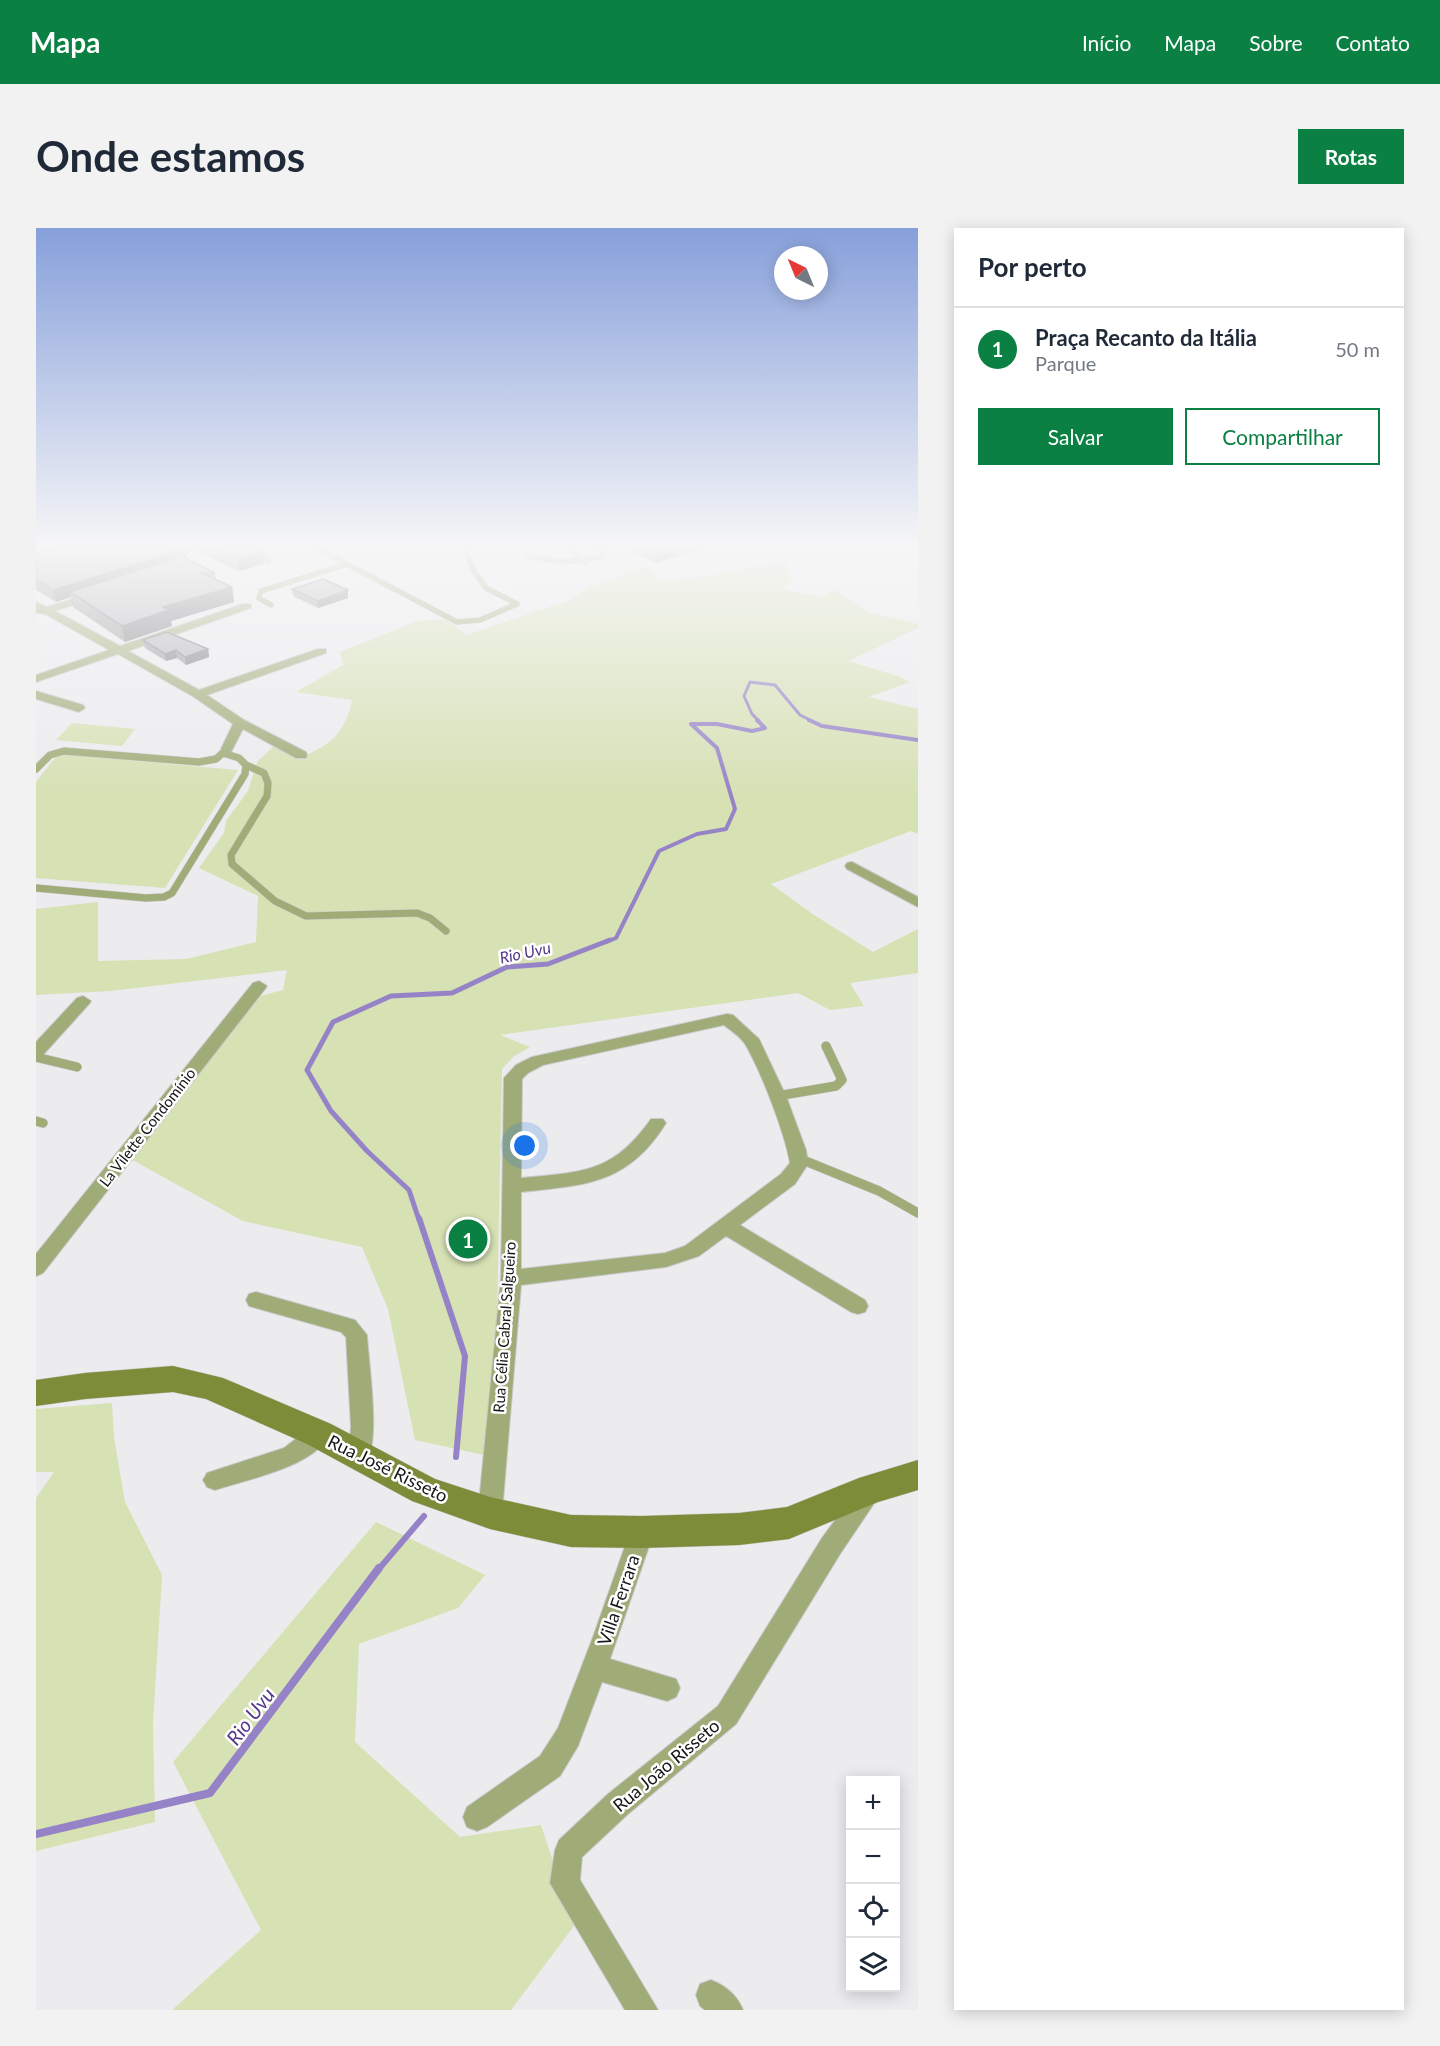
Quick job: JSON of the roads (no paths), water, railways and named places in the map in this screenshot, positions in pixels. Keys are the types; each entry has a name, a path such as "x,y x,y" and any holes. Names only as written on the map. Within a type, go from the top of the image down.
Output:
{"main road":[{"name":"Rua José Risseto","path":"36,1393 85,1386 173,1380 211,1387 319,1434 424,1490 490,1513 571,1531 739,1530 789,1523 871,1489 918,1475"}],"street":[{"path":"73,628 198,694 240,723 301,755"},
{"path":"36,679 182,628"},
{"path":"198,694 322,651"},
{"path":"36,695 79,708"},
{"path":"225,751 240,723"},
{"path":"852,866 918,903"},
{"name":"La Vilette Condomínio","path":"36,1268 259,986"},
{"path":"36,1052 83,1001"},
{"name":"Rua Célia Cabral Salgueiro","path":"490,1513 511,1278 513,1078 522,1069 538,1061 728,1019 751,1039 777,1096"},
{"path":"511,1278 666,1260 692,1251 788,1179 799,1164 797,1150 777,1096"},
{"path":"511,1186 598,1176 614,1168 647,1142 657,1123"},
{"path":"727,1227 858,1306"},
{"path":"256,1300 348,1326 356,1335 362,1427 359,1456"},
{"path":"215,1480 292,1455 319,1434"},
{"name":"Rua João Risseto","path":"643,2010 565,1883 569,1850 618,1804 727,1715 831,1546 871,1489"},
{"name":"Villa Ferrara","path":"477,1817 550,1766 568,1736 642,1532"},
{"path":"594,1667 668,1688"}],"lane":[{"path":"36,769 50,755 64,751 199,762 216,759 225,751 246,765 264,773 268,783 267,796 231,855 232,864 274,902 290,911 306,916 417,913 430,918 446,931"},
{"path":"36,888 146,898 164,897 172,893 245,774 246,765"},
{"path":"777,1096 836,1086 842,1080 826,1046"},
{"path":"36,1057 77,1067"},
{"path":"798,1158 879,1191 918,1213"}],"waterway":[{"name":"Rio Uvu","path":"759,721 752,714 744,696 750,682 775,685 800,715 812,721"},
{"name":"Rio Uvu","path":"606,942 616,938 659,851 697,834 726,829 735,809 717,748 691,724 717,724 752,731 765,728 757,720"},
{"name":"Rio Uvu","path":"809,720 822,726 918,740"},
{"name":"Rio Uvu","path":"419,1220 409,1190 367,1151 331,1111 307,1070 333,1022 391,996 452,993 507,967 548,964 610,940"},
{"name":"Rio Uvu","path":"419,1218 465,1356 456,1457"},
{"name":"Rio Uvu","path":"378,1570 424,1516"},
{"name":"Rio Uvu","path":"36,1834 210,1793 379,1568"}],"place":[{"name":"Praça Recanto da Itália","path":"468,1239"}]}
